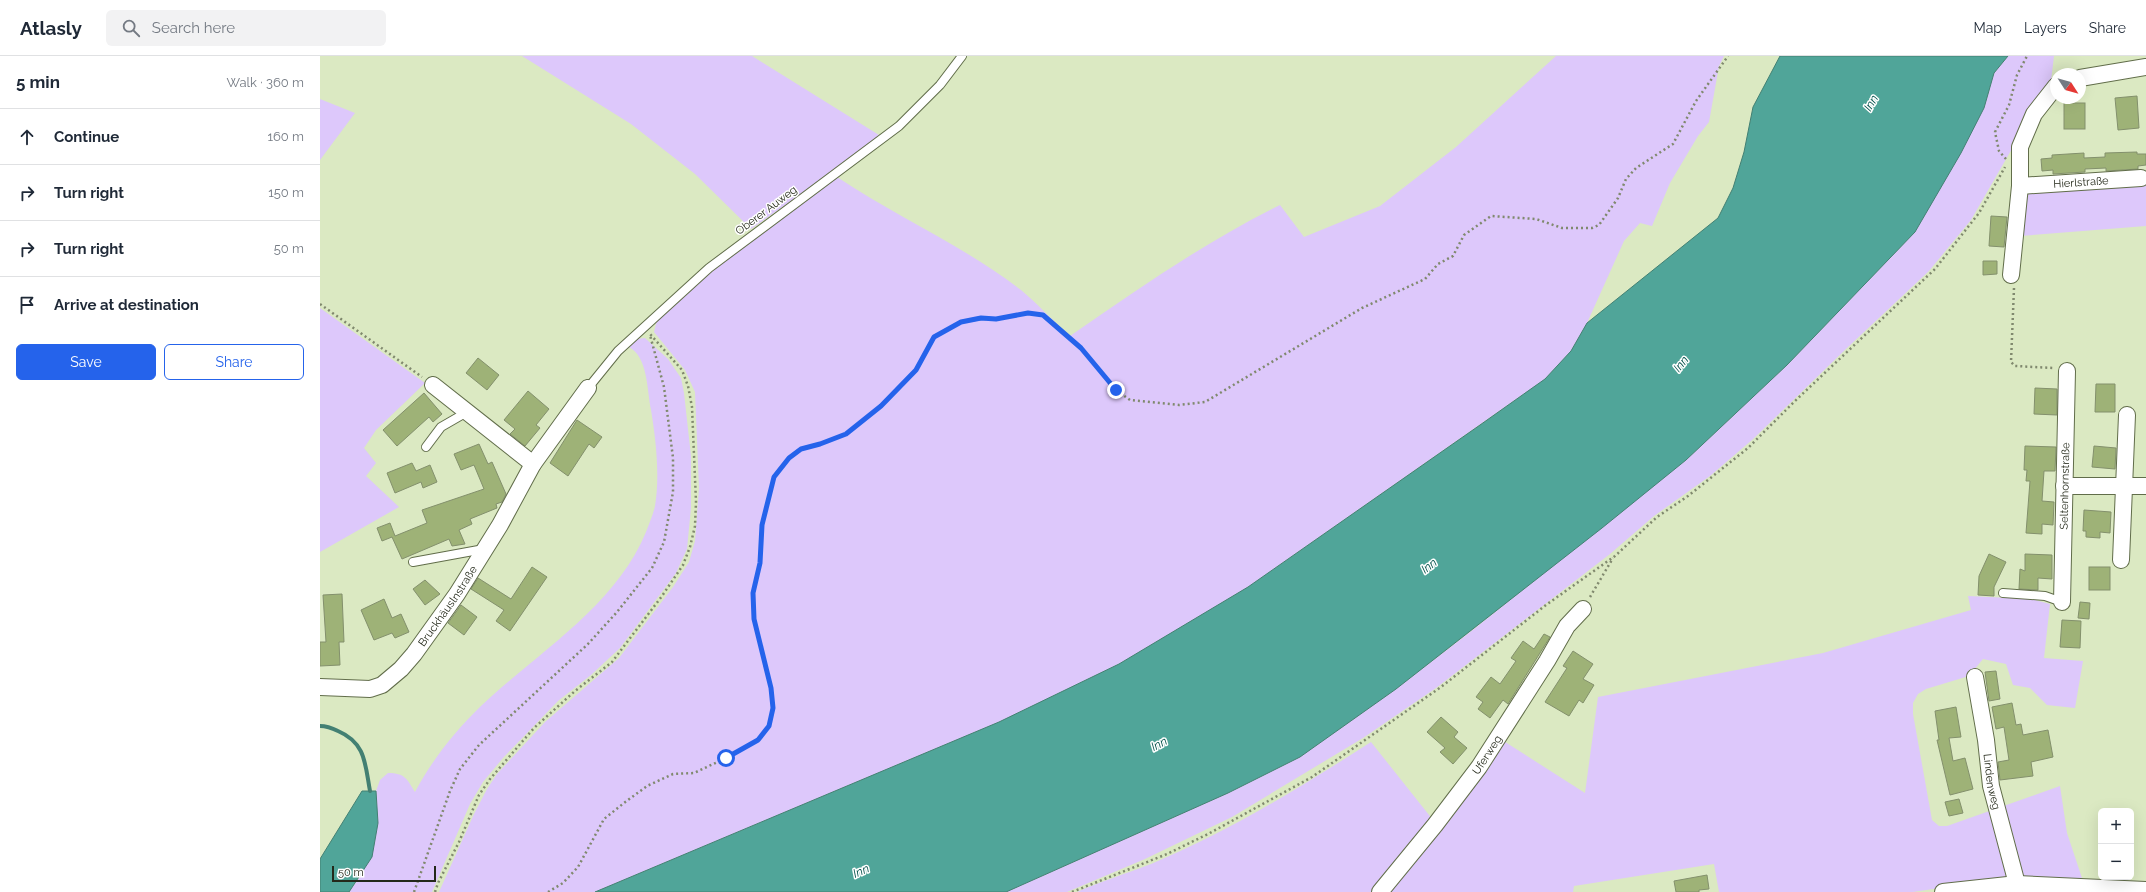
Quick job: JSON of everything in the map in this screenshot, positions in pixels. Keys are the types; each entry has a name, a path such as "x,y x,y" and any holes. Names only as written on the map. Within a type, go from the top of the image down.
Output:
{"street":[{"path":"2086,77 2146,67"},
{"path":"2011,275 2020,186 2020,147 2034,114 2050,94"},
{"name":"Hierlstraße","path":"2020,186 2141,178"},
{"name":"Seltenhornstraße","path":"2062,602 2067,371"},
{"path":"433,385 533,464"},
{"name":"Bruckhäuslnstraße","path":"320,687 370,689 382,685 392,678 414,654 457,594 485,549 533,464 588,388"},
{"path":"2121,560 2127,415"},
{"path":"2064,486 2146,486"},
{"name":"Uferweg","path":"1380,892 1435,825 1479,767 1544,667 1567,626 1583,609"},
{"name":"Lindenweg","path":"1975,678 1986,740 1991,786 2016,884"},
{"path":"1944,892 2016,884 2146,890"}],"lane":[{"name":"Oberer Auweg","path":"588,388 618,351 644,326 726,254 899,126 940,85 962,56"},
{"path":"426,447 441,427 467,412"},
{"path":"413,562 485,549"},
{"path":"2003,593 2045,596 2062,602"}],"path":[{"path":"548,892 563,883 578,867 604,819 624,802 647,786 673,774 694,773 726,758 758,740 769,726 773,708 772,694 754,619 753,593 760,563 762,525 774,477 789,458 801,449 820,444 846,434 881,406 916,370 934,337 961,322 981,318 996,319 1028,313 1043,315 1081,348 1116,390 1130,400 1179,405 1205,402 1362,308 1425,279 1438,264 1453,256 1464,235 1491,216 1536,219 1562,228 1592,228 1599,225 1618,198 1626,179 1636,168 1673,144 1696,101 1728,56"},
{"path":"2008,162 1999,151 1995,132 2009,104 2017,75 2027,56"},
{"path":"1072,892 1167,854 1208,834 1312,777 1441,687 1546,605 1615,556 1657,517 1693,492 1748,448 1795,401 1935,270 1979,213 2008,162 2020,147"},
{"path":"2011,275 2014,282 2011,362 2015,366 2047,367 2067,371"},
{"path":"320,304 433,385"},
{"path":"435,892 479,795 490,779 534,728 575,691 612,662 683,566 690,547 695,526 696,502 692,408 688,386 682,370 644,326"},
{"path":"414,892 450,791 460,770 479,745 588,644 617,612 652,568 664,542 673,492 673,458 664,387 650,333"},
{"path":"1583,609 1615,556"}],"shaded area":[{"path":"522,56 752,56 879,135 861,152 751,229 695,174 631,124"},
{"path":"1556,56 1724,56 1719,66 1709,122 1698,136 1670,183 1652,226 1640,223 1624,241 1587,323 1571,351 1545,379 1248,587 1119,664 999,722 595,892 439,892 474,814 497,774 545,722 619,658 673,587 689,562 695,541 699,488 695,392 685,370 654,332 657,320 678,300 722,263 768,228 837,177 860,192 954,245 999,274 1027,295 1070,336 1199,250 1252,219 1280,205 1304,237 1380,206 1456,147"},
{"path":"2008,56 2054,56 2053,68 2050,68 2050,83 1971,220 1929,271 1752,440 1710,476 1654,516 1610,554 1436,688 1363,738 1232,817 1145,859 1067,892 1006,892 1228,793 1300,757 1396,689 1474,629 1686,460 1787,365 1915,232 1984,108 1994,73"},
{"path":"320,99 355,113 320,160"},
{"path":"2146,184 2146,226 2020,236 2022,188"},
{"path":"320,308 425,383 376,430 364,448 376,463 366,476 399,507 320,552"},
{"path":"645,338 668,359 681,378 684,393 691,456 691,508 687,549 676,573 620,648 591,675 558,701 503,758 483,782 470,804 432,892 349,892 362,874 378,823 376,791 380,780 388,773 398,774 407,780 415,792 436,757 462,725 503,686 573,627 595,606 615,583 632,559 646,532 653,513 657,483 656,446 646,375 640,358 629,347 637,339"},
{"path":"1968,596 2031,599 2050,604 2044,658 2083,661 2075,708 2047,705 2030,688 2013,685 2006,664 1983,659 1969,676 1926,689 1918,694 1913,703 1913,714 1932,820 1939,826 1947,826 2060,786 2067,833 2083,881 1980,882 1913,892 1719,892 1714,864 1574,886 1573,892 1384,892 1502,740 1585,793 1598,697 1823,653 1971,610"},
{"path":"1371,742 1433,820 1375,892 1077,892 1151,864 1208,838 1264,808"}],"water":[{"name":"Inn","path":"1780,56 2008,56 1994,73 1984,108 1961,153 1915,232 1787,365 1686,460 1602,528 1396,689 1300,757 1228,793 1006,892 595,892 999,722 1119,664 1248,587 1480,425 1545,379 1571,351 1587,323 1718,218 1733,188 1744,152 1753,107"},
{"path":"362,791 376,791 378,823 372,857 349,892 320,892 320,859"}],"building":[{"path":"2137,96 2139,128 2118,130 2115,98"},
{"path":"2064,104 2085,104 2085,129 2064,129"},
{"path":"2137,152 2137,154 2146,154 2146,165 2138,166 2138,169 2106,171 2106,168 2085,169 2085,172 2053,174 2053,170 2042,171 2041,159 2052,158 2052,155 2084,153 2084,158 2105,157 2105,153"},
{"path":"1991,216 2007,217 2004,247 1989,246"},
{"path":"1983,261 1997,261 1997,274 1983,275"},
{"path":"478,358 499,375 487,390 466,373"},
{"path":"2096,384 2115,384 2115,412 2095,412"},
{"path":"2035,388 2057,389 2057,415 2034,414"},
{"path":"528,391 549,409 536,425 540,428 525,446 510,434 515,429 504,420"},
{"path":"424,393 442,414 433,422 429,417 397,446 383,430"},
{"path":"577,420 602,437 594,448 589,444 568,476 550,463"},
{"path":"479,444 488,464 492,462 506,494 502,502 496,504 497,508 470,519 472,524 459,530 465,544 452,546 449,539 402,559 392,537 382,541 377,528 390,523 395,536 427,523 422,510 484,489 474,465 461,470 454,454"},
{"path":"2025,446 2056,447 2055,471 2044,471 2042,501 2054,502 2053,525 2042,524 2042,534 2026,533 2030,481 2026,481 2027,470 2024,470"},
{"path":"2094,446 2116,448 2115,469 2092,467"},
{"path":"412,463 416,471 430,465 437,482 423,488 421,482 395,493 387,473"},
{"path":"2084,510 2111,512 2110,533 2100,532 2100,538 2086,537 2086,531 2083,531"},
{"path":"1989,554 2006,562 1994,587 1994,596 1978,595 1979,576"},
{"path":"2025,554 2052,555 2052,579 2038,578 2038,590 2019,589 2020,569 2025,571"},
{"path":"532,567 547,577 510,631 496,621 504,610 471,589 478,578 511,599"},
{"path":"2089,567 2110,567 2110,590 2089,590"},
{"path":"425,580 440,594 425,605 413,589"},
{"path":"342,594 344,642 339,642 340,665 320,666 320,642 326,642 323,595"},
{"path":"384,599 392,618 401,614 409,632 395,638 392,633 374,640 361,610"},
{"path":"2080,602 2090,603 2089,619 2078,618"},
{"path":"461,605 477,617 464,635 448,623"},
{"path":"2062,620 2081,621 2080,648 2060,647"},
{"path":"1544,634 1550,637 1508,704 1503,700 1490,718 1478,709 1483,702 1476,697 1491,677 1500,684 1516,661 1511,658 1523,641 1534,649"},
{"path":"1573,651 1593,664 1583,679 1594,685 1583,703 1579,700 1569,716 1545,702 1567,668 1563,666"},
{"path":"1996,671 2000,699 1989,701 1985,672"},
{"path":"2012,703 2016,725 2021,724 2023,735 2048,730 2053,757 2031,762 2033,776 2000,780 1998,762 2009,760 2004,727 1996,729 1992,707"},
{"path":"1956,707 1961,737 1949,738 1953,761 1965,758 1973,789 1950,795 1937,740 1939,740 1935,711"},
{"path":"1441,717 1458,732 1454,737 1467,748 1453,764 1440,752 1445,748 1427,732"},
{"path":"1959,799 1963,813 1949,816 1945,802"},
{"path":"1707,875 1709,889 1699,890 1699,892 1676,892 1674,881"}],"waterway":[{"path":"320,726 332,728 347,736 359,748 363,755 370,791"}],"route":[{"path":"726,758 758,740 769,726 773,708 771,688 762,659 754,619 753,593 760,563 762,525 774,477 789,458 801,449 820,444 846,434 881,406 916,370 934,337 961,322 981,318 996,319 1028,313 1043,315 1096,363 1104,376 1116,390"}]}
